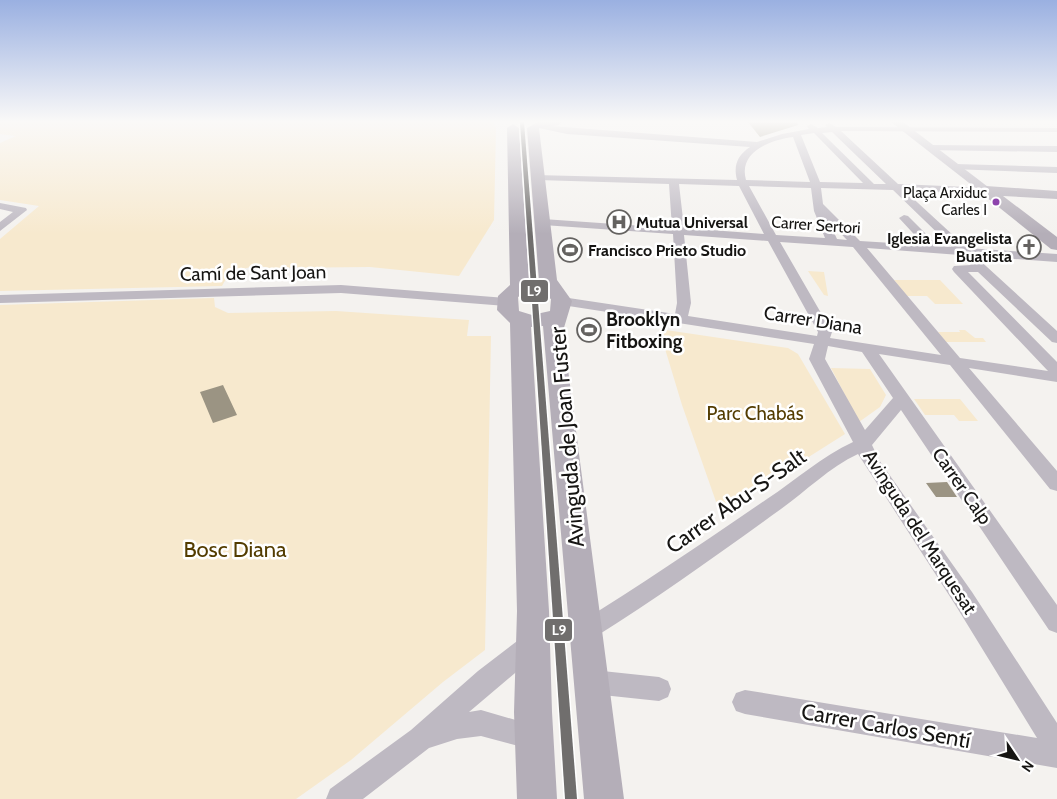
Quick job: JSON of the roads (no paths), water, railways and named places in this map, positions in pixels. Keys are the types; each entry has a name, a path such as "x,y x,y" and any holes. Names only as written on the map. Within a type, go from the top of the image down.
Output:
{"main road":[{"path":"512,159 520,288"},
{"name":"Avinguda de Joan Fuster","path":"538,159 548,280 558,302 553,322 553,331 593,682 604,799"},
{"path":"986,190 1057,194"},
{"path":"986,190 1057,245"},
{"path":"534,286 558,302 546,320 520,319 510,314 506,302 511,292 520,288 534,286"},
{"name":"Avinguda de Joan Fuster","path":"520,319 533,643 537,799"}],"street":[{"name":"Avinguda del Marquesat","path":"742,159 739,171 742,182 771,238 825,332 817,359 871,462 964,598 1057,748"},
{"path":"805,159 815,185 820,206 819,211 832,242"},
{"path":"843,159 871,186"},
{"path":"864,159 1057,339"},
{"path":"945,159 986,190"},
{"path":"955,167 1057,170"},
{"path":"538,177 986,190"},
{"path":"674,181 684,303 683,313 679,318"},
{"path":"820,206 857,244 1057,484"},
{"path":"0,228 22,210 3,209"},
{"path":"904,218 935,250"},
{"name":"Carrer Sertori","path":"543,222 1057,258"},
{"path":"980,268 958,269 1057,371"},
{"name":"Camí de Sant Joan","path":"0,299 341,289 506,302"},
{"name":"Carrer Diana","path":"558,302 679,318 1057,378"},
{"name":"Carrer Calp","path":"868,349 1057,623"},
{"name":"Carrer Abu-S-Salt","path":"587,630 642,596 800,486 840,455 863,444 902,398"},
{"path":"340,799 420,739 487,679 533,643"},
{"path":"593,682 659,689"},
{"name":"Carrer Carlos Sentí","path":"746,702 1057,755"},
{"path":"420,739 457,726 481,723 534,737"}],"place":[{"name":"Plaça Arxiduc Carles I","path":"996,202"},
{"name":"Mutua Universal","path":"619,222"},
{"name":"Iglesia Evangelista Buatista","path":"1029,247"},
{"name":"Francisco Prieto Studio","path":"570,250"},
{"name":"Brooklyn Fitboxing","path":"589,330"}],"park label":[{"name":"Parc Chabás","path":"755,413"},
{"name":"Bosc Diana","path":"235,549"}]}
